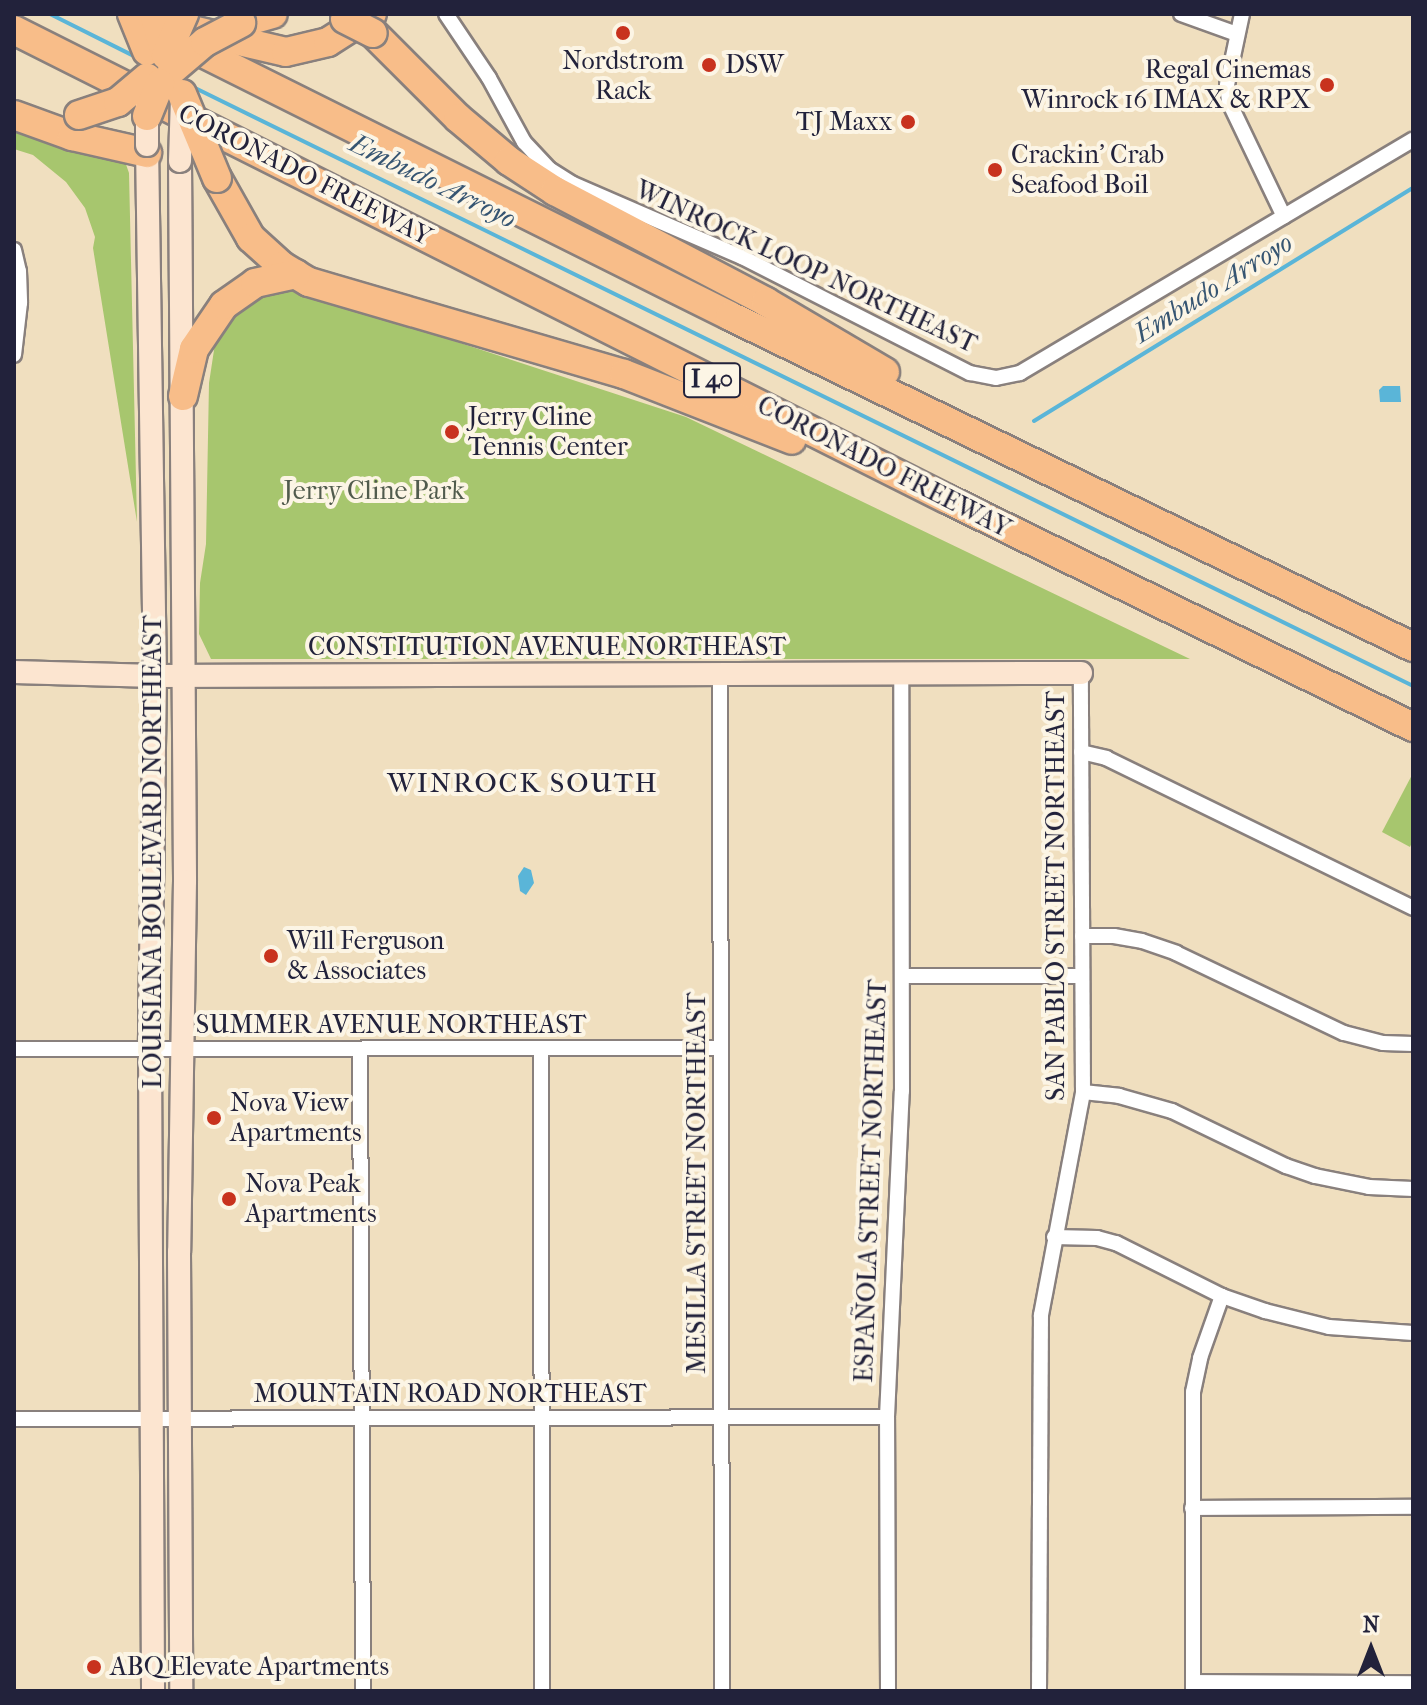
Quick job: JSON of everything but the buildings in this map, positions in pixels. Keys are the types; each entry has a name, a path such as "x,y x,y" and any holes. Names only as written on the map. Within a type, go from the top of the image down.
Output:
{"highway":[{"name":"I 40","path":"124,14 730,316 1413,647"},
{"path":"132,14 251,238 296,274 329,290 624,374 947,499"},
{"path":"144,14 229,41 286,52 328,42 373,24"},
{"path":"154,14 181,152"},
{"path":"147,116 184,14"},
{"path":"18,116 79,115 118,102 219,33 273,14"},
{"path":"336,17 373,24 458,118 509,161 555,191 766,302 1058,473"},
{"name":"CORONADO FREEWAY","path":"14,30 947,499 1413,727"},
{"path":"18,116 72,136 147,149"},
{"path":"183,396 194,349 224,305 255,283 296,274"}],"main road":[{"path":"144,14 164,70"},
{"name":"LOUISIANA BOULEVARD NORTHEAST","path":"147,116 155,676 150,1050 153,1691"},
{"name":"LOUISIANA BOULEVARD NORTHEAST","path":"181,152 185,881 180,1050 178,1419 181,1691"},
{"name":"CONSTITUTION AVENUE NORTHEAST","path":"14,672 155,676 1081,673"}],"street":[{"name":"WINROCK LOOP NORTHEAST","path":"446,14 489,78 524,142 549,169 573,184 742,257 970,373 996,378 1020,373 1413,140"},
{"path":"1181,14 1237,34"},
{"path":"1237,16 1237,34 1227,85 1229,102 1284,217"},
{"path":"14,250 19,271 20,303 14,355"},
{"name":"ESPAÑOLA STREET NORTHEAST","path":"888,1691 887,1417 902,1091 901,672"},
{"name":"SAN PABLO STREET NORTHEAST","path":"1039,1691 1041,1315 1083,1092 1081,673"},
{"name":"MESILLA STREET NORTHEAST","path":"720,675 722,1691"},
{"path":"1081,752 1106,758 1413,908"},
{"path":"1082,936 1114,936 1142,941 1176,953 1344,1033 1383,1043 1413,1044"},
{"path":"903,976 1082,976"},
{"name":"SUMMER AVENUE NORTHEAST","path":"14,1049 720,1048"},
{"path":"360,1049 363,1691"},
{"path":"541,1049 542,1691"},
{"path":"1083,1092 1119,1096 1172,1111 1286,1166 1315,1176 1369,1187 1413,1189"},
{"path":"1054,1237 1087,1237 1116,1243 1222,1296 1329,1327 1413,1333"},
{"path":"1222,1296 1200,1358 1193,1392 1193,1686 1413,1683"},
{"name":"MOUNTAIN ROAD NORTHEAST","path":"14,1419 887,1417"},
{"path":"1192,1508 1413,1507"}],"green space":[{"path":"14,132 122,153 129,173 137,522 93,248 95,237 85,208 66,182 33,155 14,149"},
{"name":"Jerry Cline Park","path":"289,287 686,417 1190,659 211,659 199,634 200,583 206,544 209,383 216,337 247,299"},
{"path":"1413,773 1413,840 1410,847 1382,832"}],"water":[{"path":"1383,386 1400,386 1401,402 1380,402 1379,390"},
{"path":"524,867 531,870 534,883 526,895 520,891 518,876"},
{"name":"Nova View Apartments","path":"210,1110 218,1110 223,1119 221,1126 210,1128 205,1123 205,1115"}],"waterway":[{"name":"Embudo Arroyo","path":"50,14 138,58"},
{"name":"Embudo Arroyo","path":"191,86 1413,686"},
{"name":"Embudo Arroyo","path":"1034,421 1413,188"}],"place":[{"name":"Nordstrom Rack","path":"623,33"},
{"name":"DSW","path":"709,65"},
{"name":"Regal Cinemas Winrock 16 IMAX & RPX","path":"1327,85"},
{"name":"TJ Maxx","path":"908,122"},
{"name":"Crackin' Crab Seafood Boil","path":"995,170"},
{"name":"Jerry Cline Tennis Center","path":"452,432"},
{"name":"Will Ferguson & Associates","path":"271,956"},
{"name":"Nova View Apartments","path":"214,1118"},
{"name":"Nova Peak Apartments","path":"229,1199"},
{"name":"ABQ Elevate Apartments","path":"94,1667"}],"district":[{"name":"WINROCK SOUTH","path":"523,783"}]}
